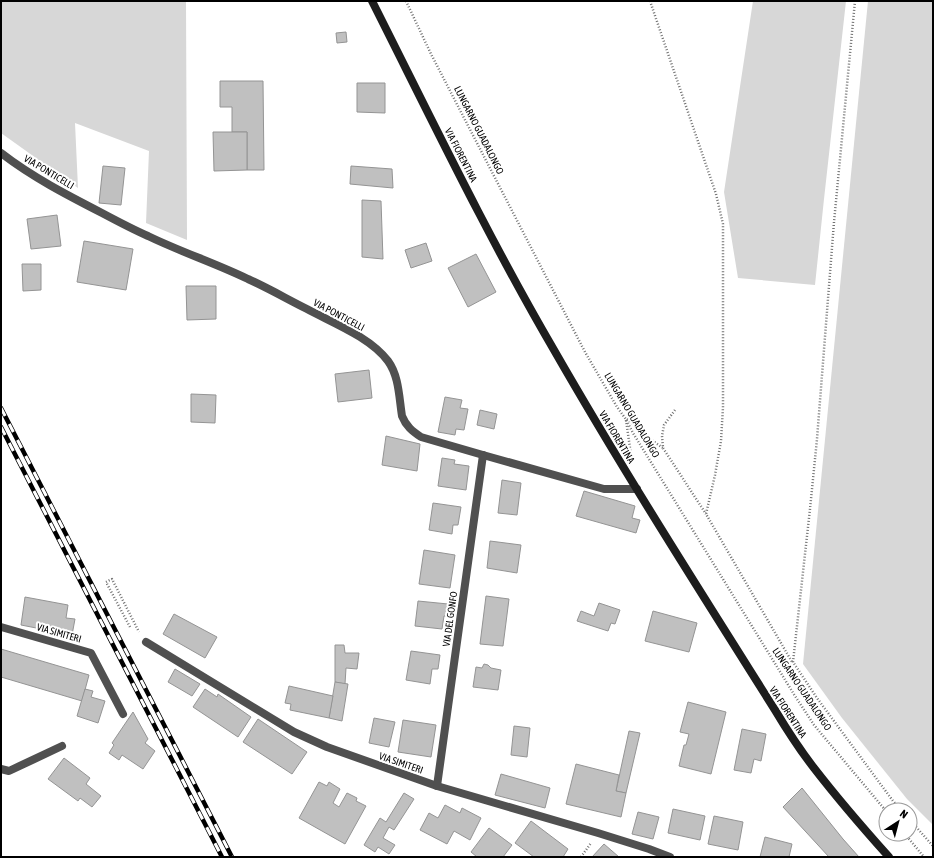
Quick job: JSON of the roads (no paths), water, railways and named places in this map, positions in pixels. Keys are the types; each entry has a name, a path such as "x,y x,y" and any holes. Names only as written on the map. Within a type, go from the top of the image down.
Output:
{"main road":[{"name":"VIA FIORENTINA","path":"372,1 510,272 557,356 637,489 793,739 837,797 889,857"}],"street":[{"name":"VIA PONTICELLI","path":"1,152 16,164 73,198 147,236 248,279 355,334 379,351 393,368 404,422 414,433 421,437 604,490 637,489"},
{"name":"VIA DEL GONFO","path":"437,786 483,456"},
{"name":"VIA SIMITERI","path":"1,627 91,653 123,714"},
{"name":"VIA SIMITERI","path":"146,642 294,732 327,748 437,786 598,833 670,857"},
{"path":"1,769 9,771 62,746"}],"railway":[{"path":"1,408 232,857"},
{"path":"1,427 222,857"}]}
